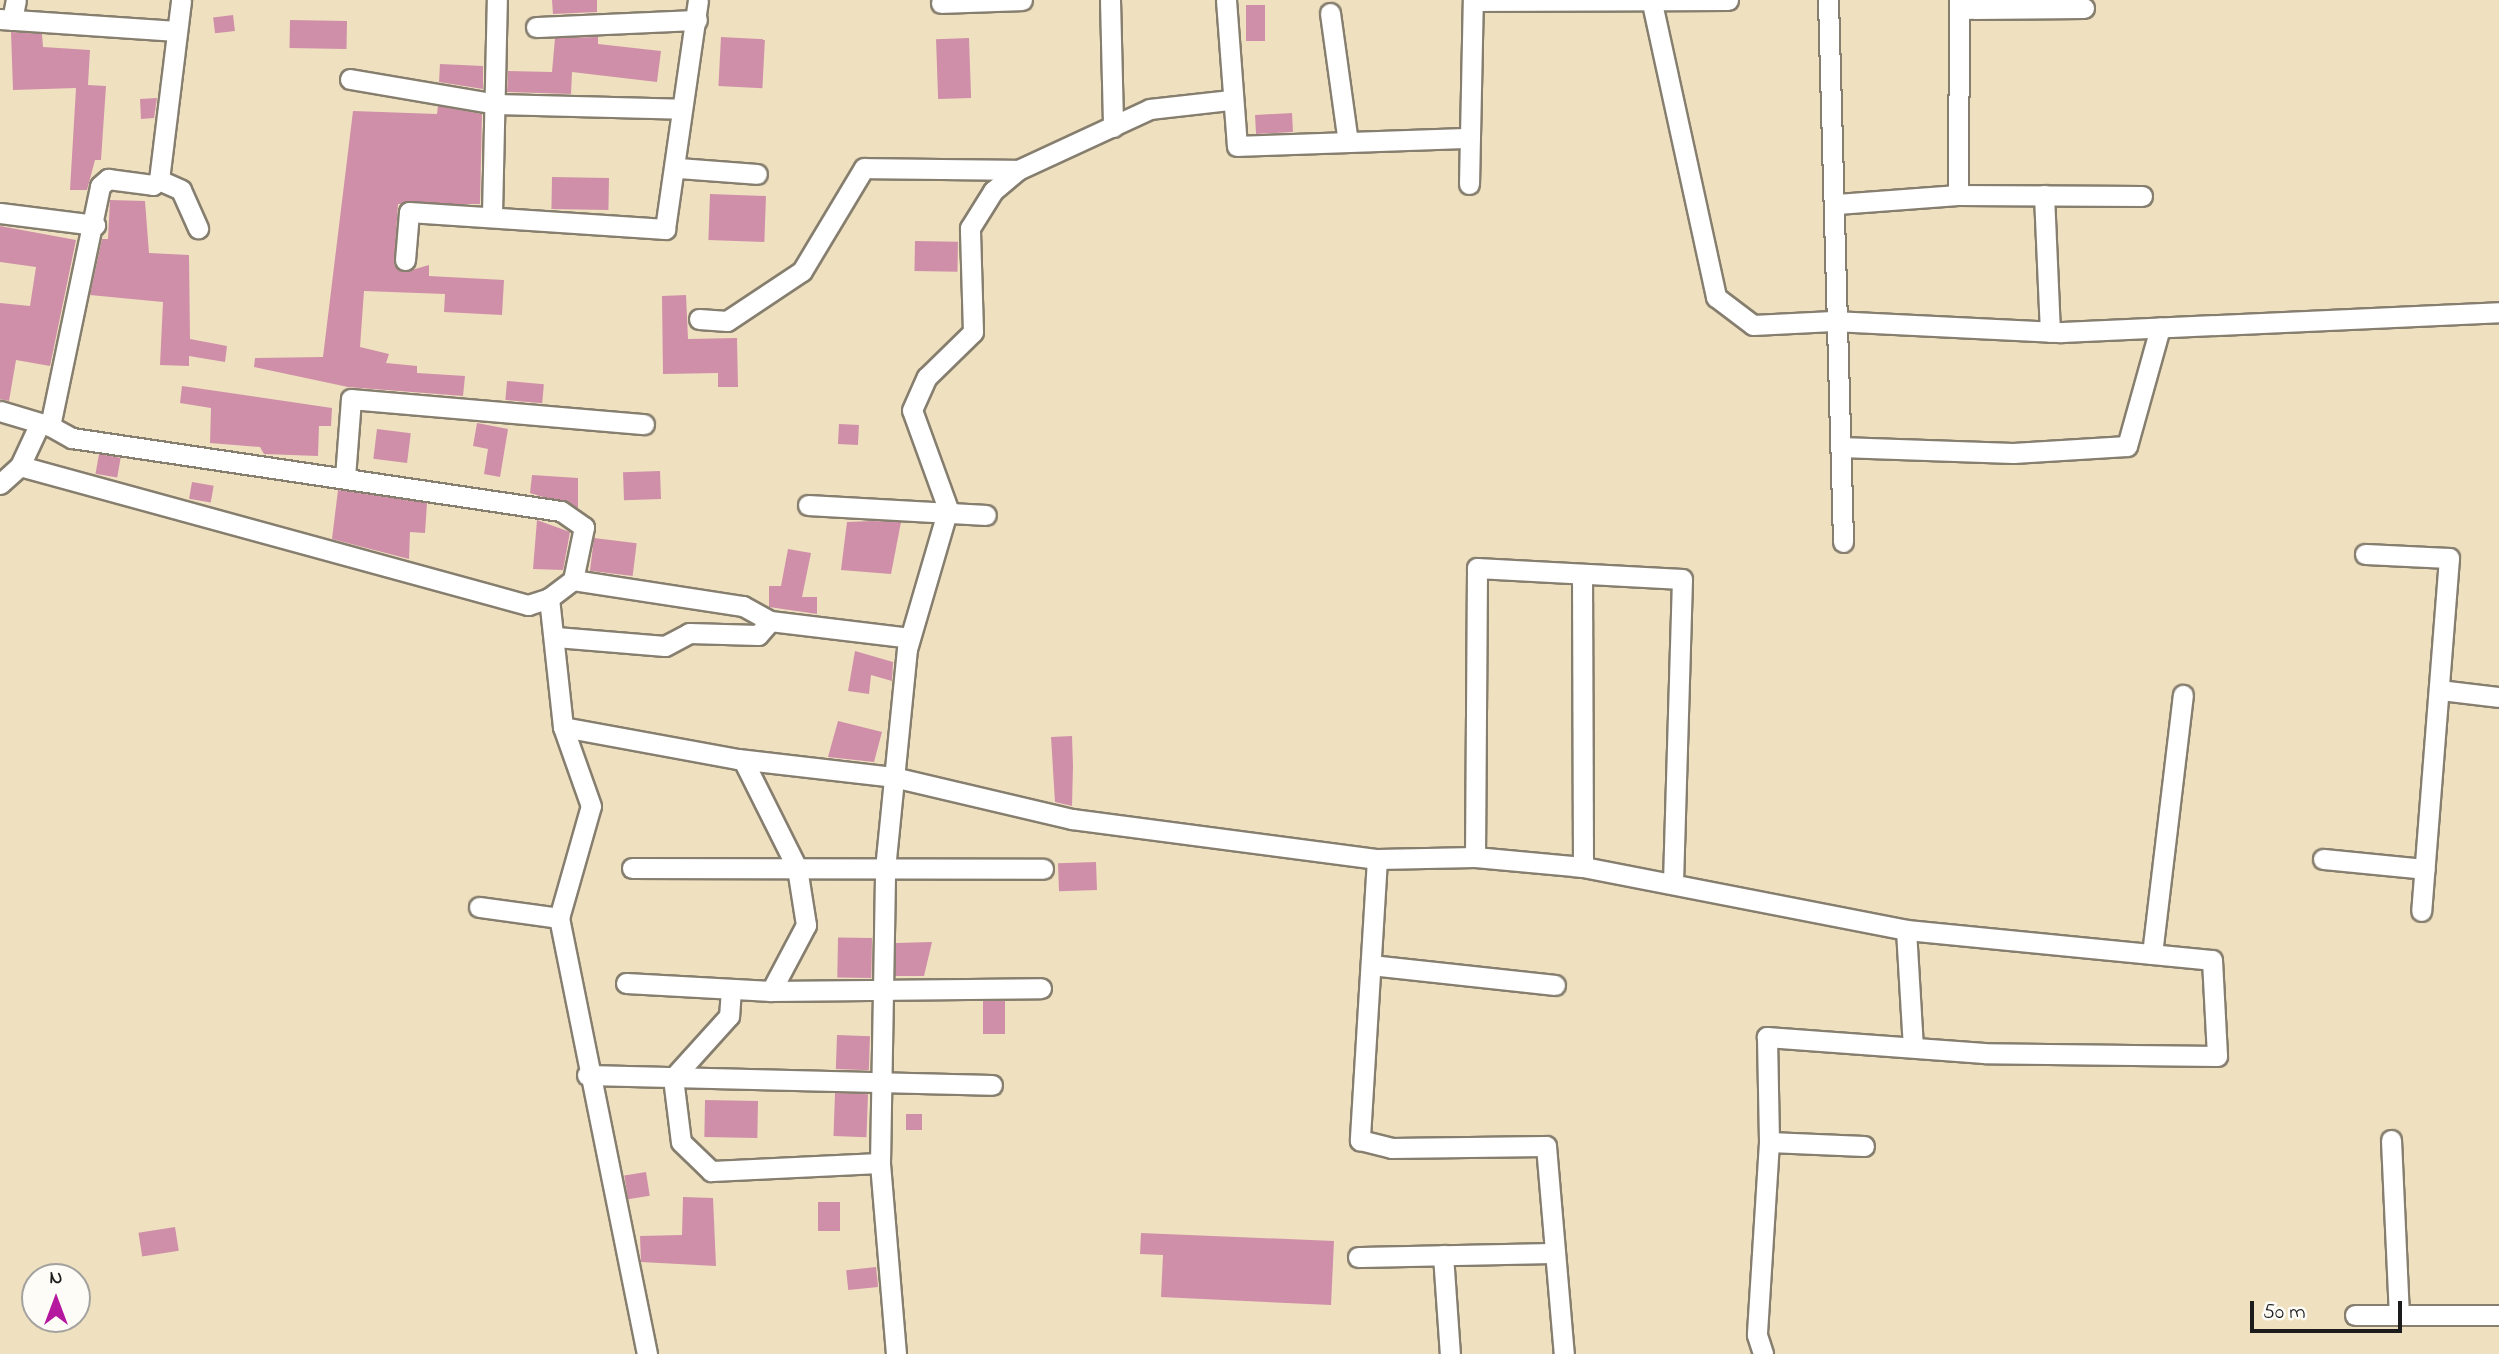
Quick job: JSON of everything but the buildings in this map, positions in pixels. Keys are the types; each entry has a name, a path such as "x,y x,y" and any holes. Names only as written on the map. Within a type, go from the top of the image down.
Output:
{"street":[{"path":"16,0 6,20 177,31"},
{"path":"0,484 20,466 45,425 95,225 100,186 108,178 152,185 159,180 181,0"},
{"path":"492,214 497,0"},
{"path":"941,3 1022,0"},
{"path":"1110,0 1113,127"},
{"path":"1226,0 1230,100 1237,146 1470,138"},
{"path":"1469,184 1473,0 1652,3 1728,0"},
{"path":"1828,0 1838,204 1833,321 1843,542"},
{"path":"1652,3 1716,296 1753,326 1833,321 2050,332 2499,312"},
{"path":"1958,195 1959,4 2084,8"},
{"path":"404,260 409,212 492,214 665,229 678,168 681,109 698,10 536,27"},
{"path":"1331,13 1348,142"},
{"path":"350,79 496,104 681,109"},
{"path":"896,1354 880,1163 885,869 893,777 911,638 948,509 912,410 927,377 973,332 970,228 993,191 1018,170 1150,109 1230,100"},
{"path":"678,168 757,174"},
{"path":"699,319 727,321 802,271 864,168 1018,170"},
{"path":"159,180 181,190 198,228"},
{"path":"1838,204 1958,195 2142,196"},
{"path":"2044,195 2050,332"},
{"path":"0,213 95,225"},
{"path":"1840,447 2013,453 2127,446 2160,328"},
{"path":"345,477 351,399 644,424"},
{"path":"0,411 45,425 72,438 561,511 584,527 573,580 549,598 528,605 20,466"},
{"path":"808,505 948,509 986,515"},
{"path":"2365,554 2449,558 2421,911"},
{"path":"1475,856 1477,568 1682,579 1673,884"},
{"path":"1582,573 1583,867"},
{"path":"573,580 744,606 770,621 911,638"},
{"path":"549,598 556,637 563,727 592,806 559,918 587,1075 647,1354"},
{"path":"556,637 666,646 689,633 758,635 770,621"},
{"path":"2440,691 2499,697"},
{"path":"2152,954 2183,695"},
{"path":"563,727 743,760 893,777 1072,818 1377,859 1475,856 1583,867 1906,930 2212,960 2217,1056 1913,1047 1767,1037 1769,1142 1757,1335 1763,1354"},
{"path":"743,760 797,868 806,925 771,991"},
{"path":"1377,859 1360,1140 1391,1148 1546,1146 1564,1354"},
{"path":"2323,859 2425,869"},
{"path":"632,868 1043,869"},
{"path":"479,907 559,918"},
{"path":"1906,930 1913,1047"},
{"path":"1371,965 1555,985"},
{"path":"626,983 771,991 1041,988"},
{"path":"731,989 729,1016 673,1078 681,1142 711,1171 880,1163"},
{"path":"587,1075 992,1085"},
{"path":"2391,1140 2399,1315"},
{"path":"1769,1142 1864,1146"},
{"path":"1358,1257 1555,1252"},
{"path":"1443,1255 1450,1354"},
{"path":"2356,1315 2499,1315"}]}
